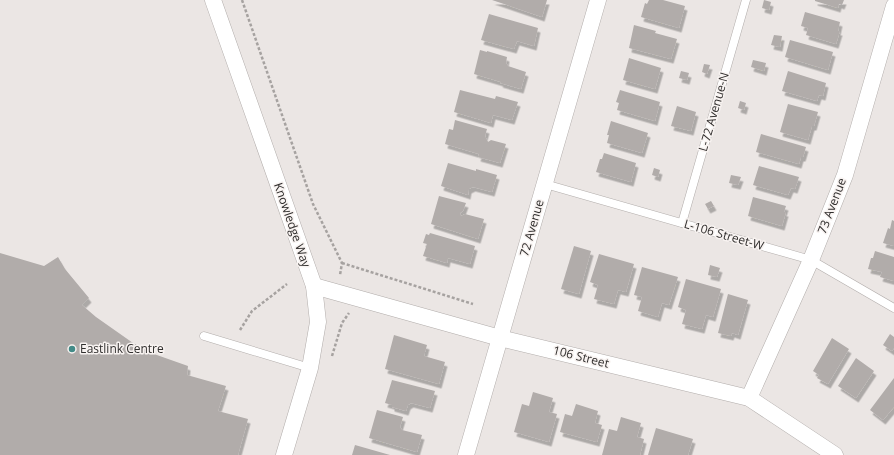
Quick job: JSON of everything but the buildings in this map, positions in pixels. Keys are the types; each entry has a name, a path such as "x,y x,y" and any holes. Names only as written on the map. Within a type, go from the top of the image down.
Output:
{"street":[{"name":"Knowledge Way","path":"213,0 314,286 318,322 310,368 284,455"},
{"name":"72 Avenue","path":"466,455 598,0"},
{"name":"73 Avenue","path":"749,398 811,260 845,175 894,6"},
{"name":"106 Street","path":"314,286 500,338 749,398 835,455"}],"lane":[{"name":"L-72 Avenue-N","path":"682,223 746,0"},
{"name":"L-106 Street-W","path":"545,184 811,260 894,308"},
{"path":"204,336 310,368"}],"path":[{"path":"242,0 313,204 342,264 473,304"},
{"path":"240,330 252,311 287,284"}],"place":[{"name":"Eastlink Centre","path":"72,349"}]}
